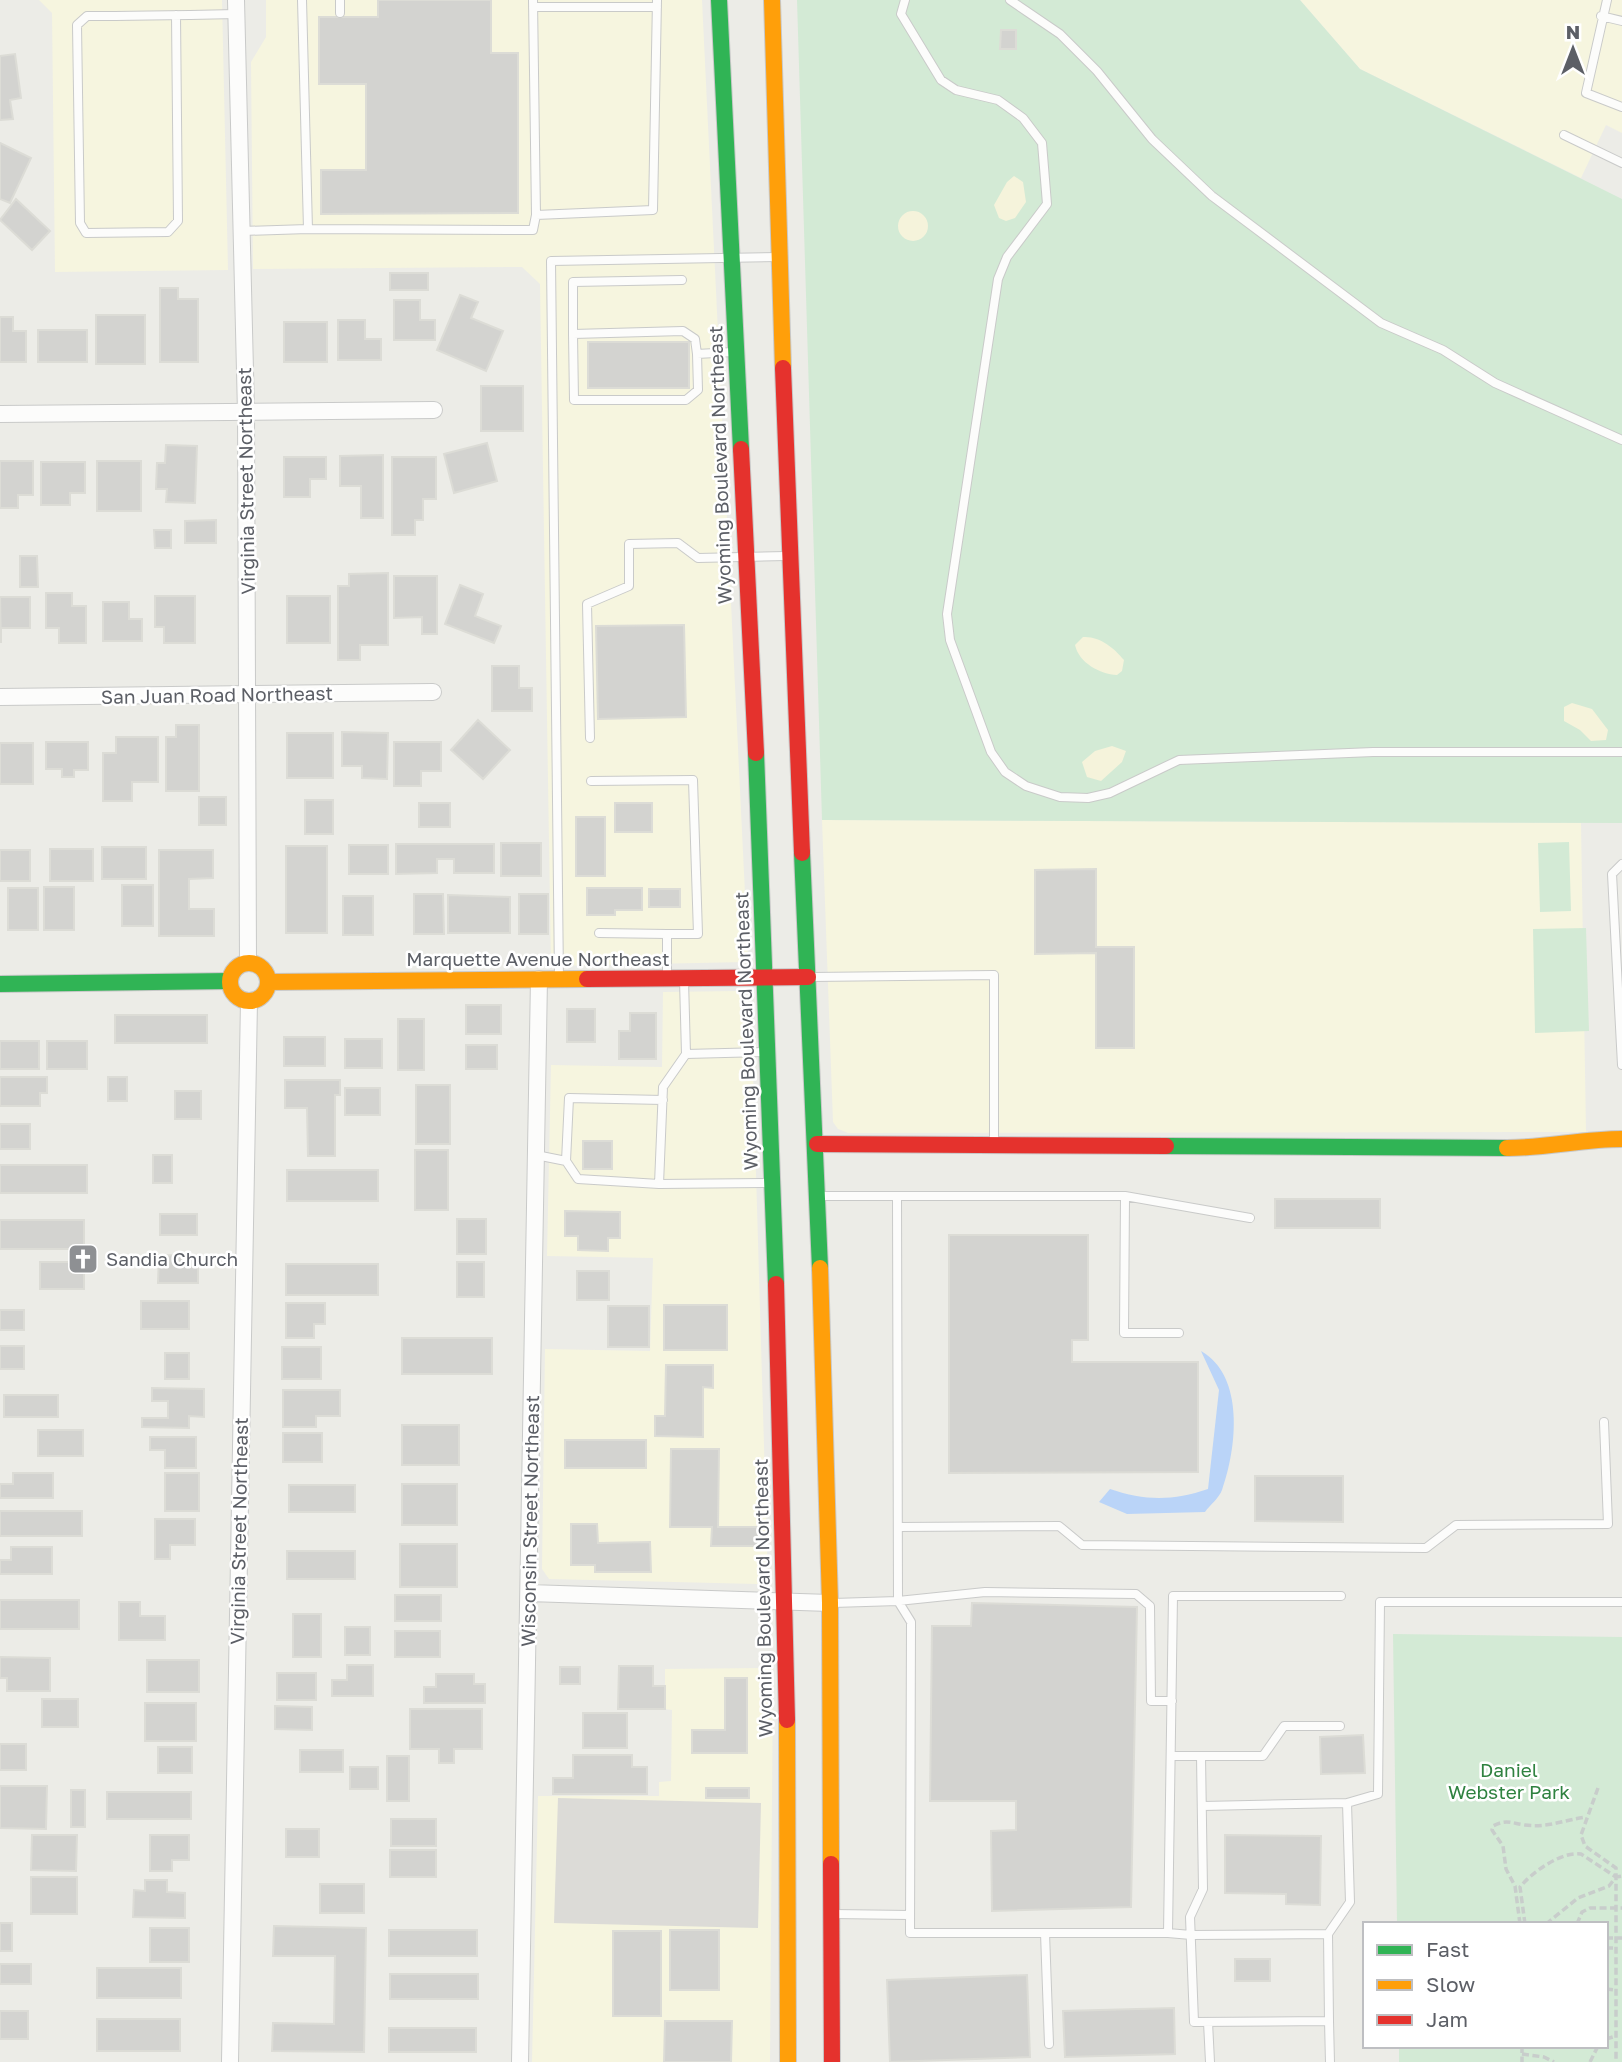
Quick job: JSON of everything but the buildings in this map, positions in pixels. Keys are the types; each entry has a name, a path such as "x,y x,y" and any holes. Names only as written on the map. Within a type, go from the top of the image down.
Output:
{"main road":[{"name":"Wyoming Boulevard Northeast","path":"719,0 769,1052 786,1601 789,2062"},
{"path":"772,0 782,257 789,556 817,1144 830,1603 832,2062"},
{"path":"248,963 264,971 268,982 264,993 249,1001 237,997 230,981 233,971 248,963"},
{"name":"Marquette Avenue Northeast","path":"268,982 808,977"},
{"path":"0,984 230,981"},
{"path":"817,1144 1541,1148 1580,1139 1622,1139"}],"street":[{"name":"Virginia Street Northeast","path":"237,7 246,412 248,963"},
{"path":"0,414 434,410"},
{"name":"San Juan Road Northeast","path":"0,697 433,692"},
{"name":"Wisconsin Street Northeast","path":"520,2062 539,979"},
{"name":"Virginia Street Northeast","path":"230,2062 249,1001"},
{"path":"529,1593 830,1603"}],"lane":[{"path":"302,0 308,229"},
{"path":"340,0 340,13"},
{"path":"905,0 901,14 941,80 956,90 999,100 1023,118 1042,143 1047,204 1007,257 998,279 947,614 950,640 991,752 1005,772 1042,792 1060,797 1088,797 1110,793 1179,760 1373,752 1622,752"},
{"path":"1010,0 1060,34 1097,71 1152,139 1212,196 1381,323 1443,350 1495,383 1622,440"},
{"path":"1607,0 1601,16 1586,93 1622,107"},
{"path":"242,231 533,230 536,215 533,3 657,4 653,210 536,215"},
{"path":"176,15 178,221 168,232 86,233 80,223 77,25 87,16 176,15 237,7"},
{"path":"1601,16 1622,21"},
{"path":"1564,135 1622,163"},
{"path":"559,979 551,261 782,257"},
{"path":"573,334 683,331 695,338 698,390 686,400 574,400 572,282 682,280"},
{"path":"697,354 736,352"},
{"path":"590,738 587,604 629,586 629,544 678,543 698,558 789,556"},
{"path":"591,781 693,780 698,934 599,933"},
{"path":"1622,864 1612,874 1622,1065"},
{"path":"659,1184 663,1087 686,1054 667,934"},
{"path":"808,977 994,975 994,1145"},
{"path":"686,1054 769,1052"},
{"path":"663,1100 569,1098 566,1161 578,1180 659,1184 773,1183"},
{"path":"536,1156 566,1161"},
{"path":"818,1196 1125,1196 1250,1218"},
{"path":"897,1196 898,1601 911,1622 910,1933 1328,1934"},
{"path":"1125,1196 1124,1333 1179,1333"},
{"path":"898,1527 1059,1526 1082,1545 1426,1548 1456,1525 1608,1524 1604,1422"},
{"path":"830,1603 898,1601 985,1592 1136,1594 1150,1606 1151,1701 1171,1701"},
{"path":"1168,1933 1173,1596 1341,1596"},
{"path":"1203,1806 1347,1803 1378,1794 1380,1602 1622,1602"},
{"path":"1171,1756 1263,1756 1284,1727 1340,1726"},
{"path":"1201,1756 1203,1889 1191,1917 1194,2022 1329,2021"},
{"path":"1330,2062 1328,1934 1350,1902 1347,1803"},
{"path":"832,1914 910,1915"},
{"path":"1045,1933 1049,2044"},
{"path":"1208,2022 1210,2062"}],"path":[{"path":"1598,1788 1581,1835 1585,1846 1602,1861 1615,1865 1616,2062"},
{"path":"1520,1922 1515,1886 1506,1869 1503,1846 1492,1830 1493,1826 1503,1821 1557,1826 1570,1819 1586,1817"},
{"path":"1525,1922 1520,1887 1526,1879 1574,1853 1581,1854 1609,1870 1616,1877"},
{"path":"1548,1922 1573,1902 1609,1886 1616,1877 1622,1876"},
{"path":"1573,1902 1582,1912"},
{"path":"1578,1922 1582,1912 1590,1908 1622,1908"},
{"path":"1608,1938 1622,1938"},
{"path":"1608,1948 1616,1948"},
{"path":"1608,1989 1616,1990"},
{"path":"1608,2038 1616,2036"},
{"path":"1522,2048 1522,2062"},
{"path":"1522,2054 1544,2057 1554,2062"}],"shaded area":[{"path":"39,0 222,0 228,270 55,272 52,13"},
{"path":"266,0 702,0 748,956 746,962 551,966 540,284 522,267 253,269 251,62 266,37"},
{"path":"1300,0 1622,0 1622,133 1606,125 1581,178 1360,69"},
{"path":"822,820 1581,823 1586,1132 848,1133 838,1129 833,1122"},
{"path":"739,991 748,996 751,1003 768,1582 757,1584 549,1579 542,1569 545,1349 650,1351 653,1258 547,1256 551,1065 662,1067 663,992"},
{"path":"773,1668 770,2062 532,2062 538,1796 659,1796 659,1782 671,1781 672,1710 665,1709 665,1669"},
{"path":"558,1798 761,1803 758,1928 554,1923"}],"green space":[{"path":"797,0 1300,0 1360,69 1622,199 1622,823 822,820"},
{"path":"1569,842 1571,911 1540,912 1538,843"},
{"path":"1586,928 1589,1031 1535,1033 1533,929"},
{"name":"Daniel Webster Park","path":"1393,1634 1622,1637 1622,2062 1399,2062 1399,2048 1608,2048 1608,1922 1397,1922"}],"sand":[{"path":"1014,176 1023,182 1026,202 1015,218 1006,221 999,218 994,205 1007,182"},
{"path":"913,211 924,215 928,226 924,237 913,241 902,237 898,226 902,215"},
{"path":"1083,637 1101,641 1116,651 1124,660 1122,671 1117,675 1110,674 1097,670 1086,662 1075,645"},
{"path":"1572,703 1592,709 1608,730 1606,740 1591,741 1580,730 1564,721 1564,707"},
{"path":"1112,746 1126,751 1122,762 1101,781 1087,777 1082,762 1095,751"}],"water":[{"path":"1201,1351 1215,1362 1225,1377 1234,1414 1231,1454 1219,1496 1205,1512 1127,1514 1099,1502 1110,1489 1135,1496 1159,1498 1183,1496 1208,1489 1219,1390"}],"traffic: fast":[{"path":"719,0 741,449"},
{"path":"756,753 776,1284"},
{"path":"802,853 820,1268"},
{"path":"0,984 230,981"},
{"path":"1166,1146 1507,1148"}],"traffic: slow":[{"path":"772,0 783,368"},
{"path":"249,963 262,969 268,982 262,995 249,1001 236,995 230,982 236,969 249,963"},
{"path":"268,982 587,979"},
{"path":"1507,1148 1622,1139"},
{"path":"820,1268 830,1603 831,1864"},
{"path":"787,1720 788,2062"}],"traffic: jam":[{"path":"783,368 802,853"},
{"path":"741,449 756,753"},
{"path":"587,979 808,977"},
{"path":"817,1144 1166,1146"},
{"path":"776,1284 787,1720"},
{"path":"831,1864 832,2062"}],"place":[{"name":"Sandia Church","path":"83,1259"}]}
